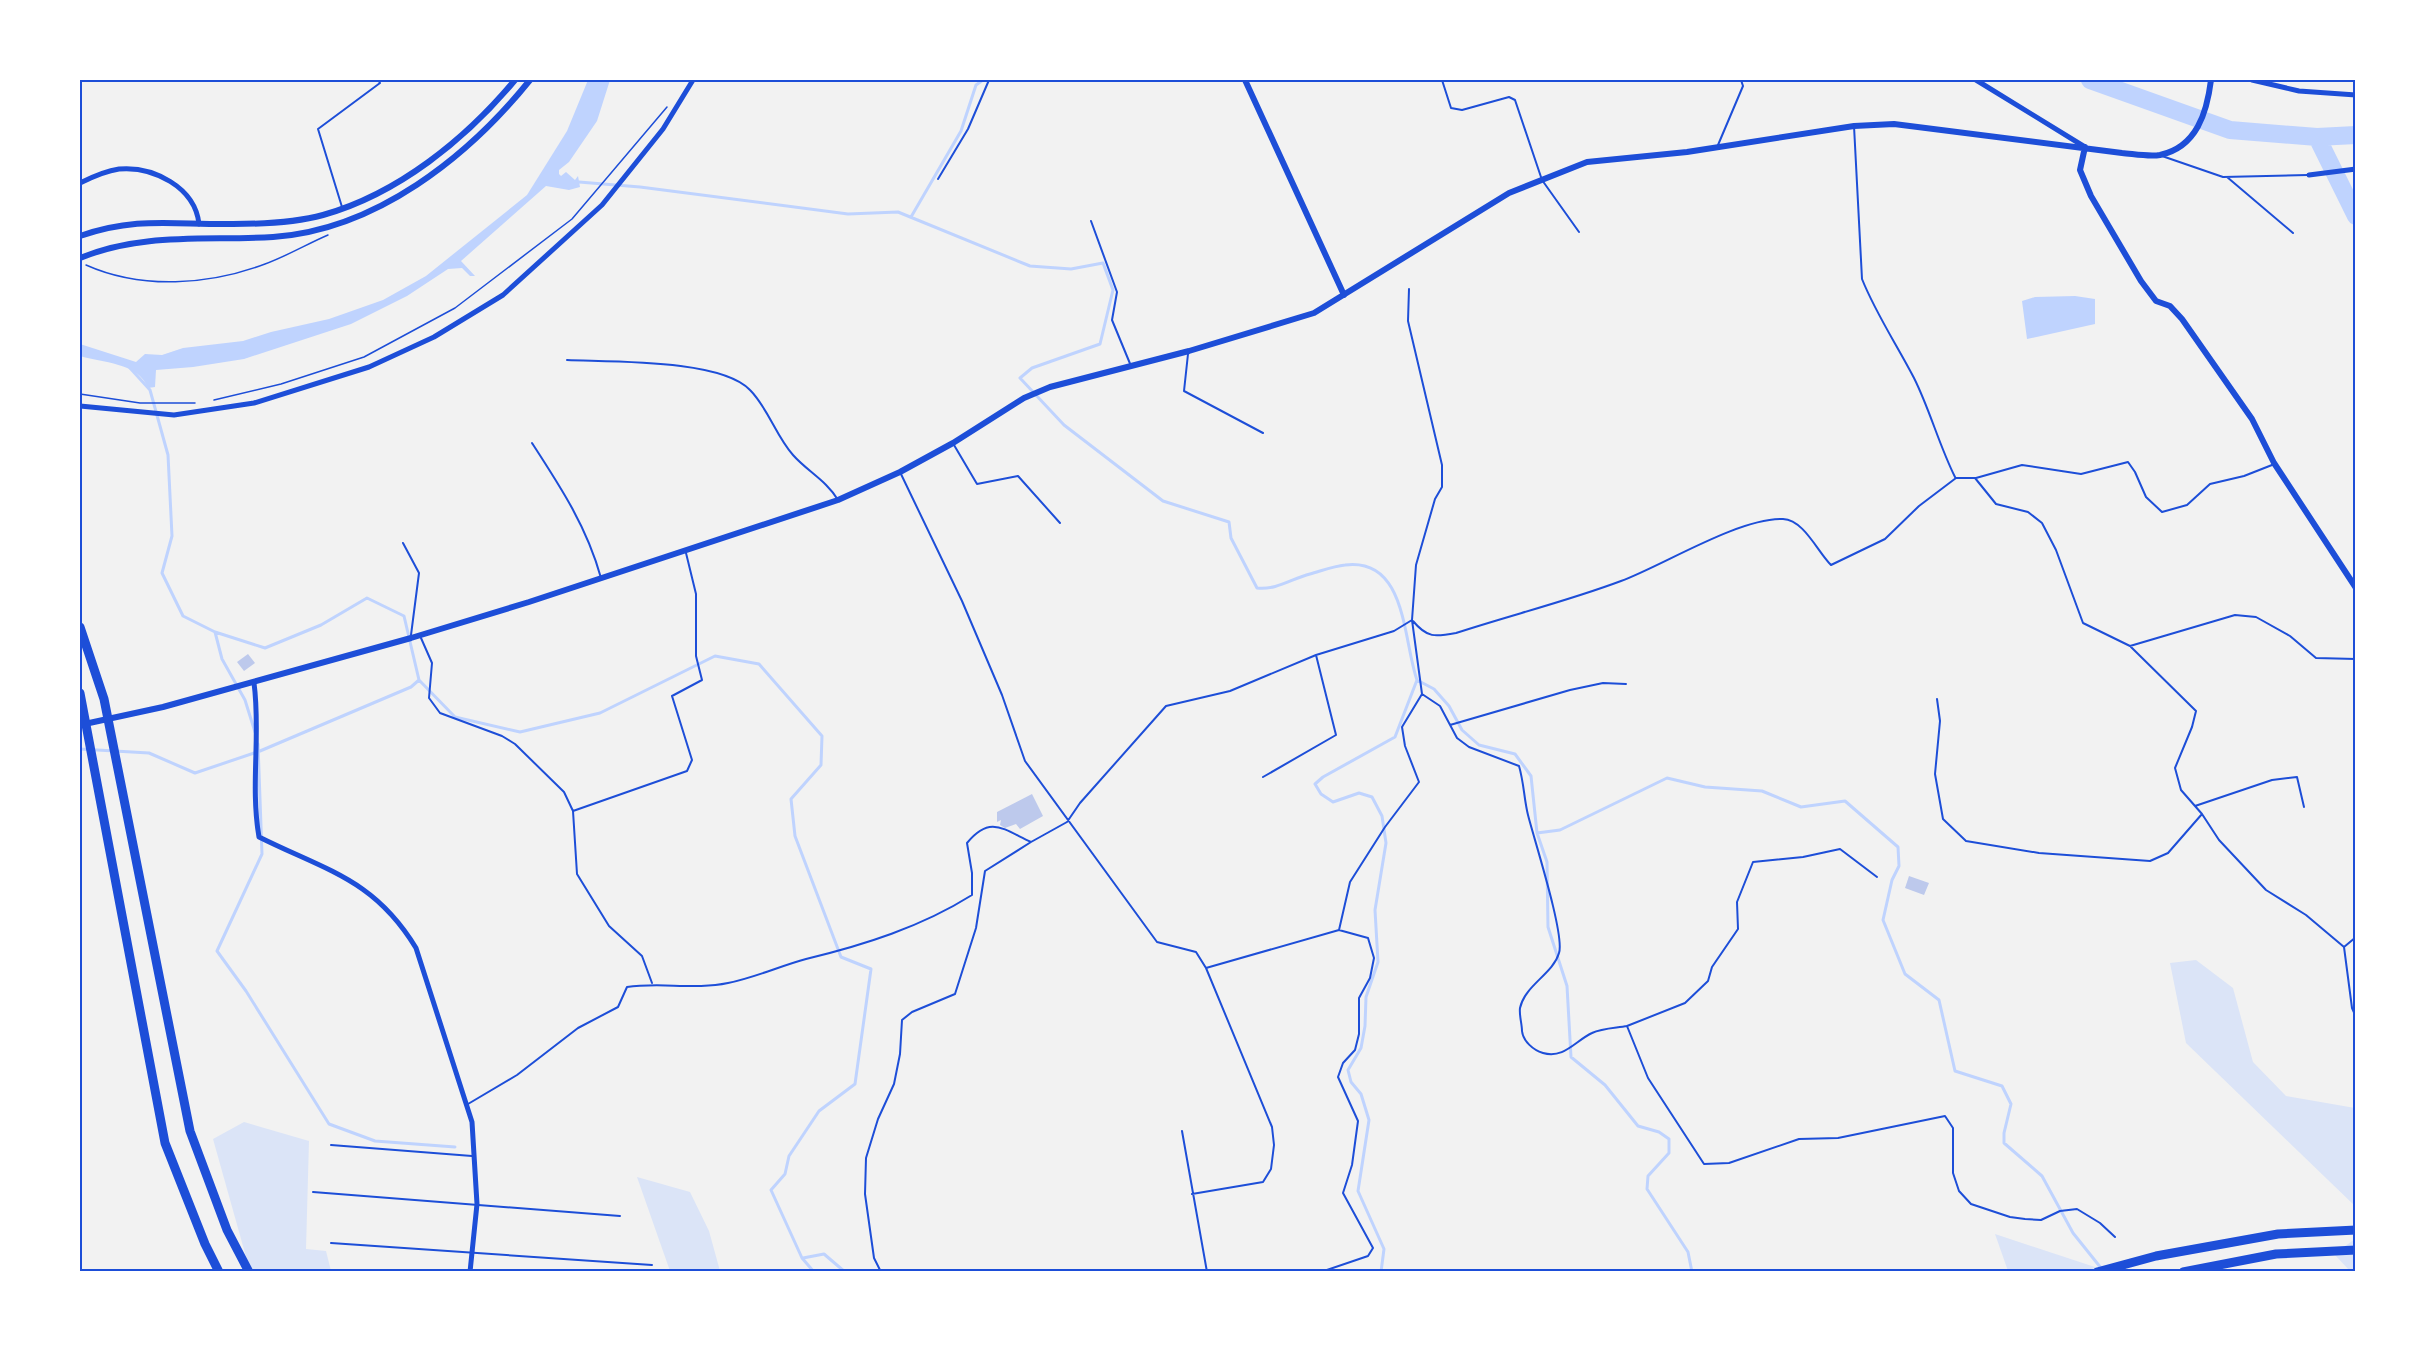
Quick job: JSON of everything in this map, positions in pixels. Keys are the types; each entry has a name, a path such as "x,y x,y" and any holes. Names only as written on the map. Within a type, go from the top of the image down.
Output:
{"highway":[{"path":"80,627 104,699 167,1029 190,1131 227,1230 249,1272"},
{"path":"80,693 165,1143 205,1244 219,1272"},
{"path":"2097,1272 2156,1256 2278,1234 2355,1230"},
{"path":"2183,1272 2276,1254 2355,1250"}],"street":[{"path":"80,236 144,222 271,224 310,218 342,208 392,184 435,156 491,107 515,80"},
{"path":"80,258 143,240 292,235 326,227 363,214 407,191 450,160 506,108 530,80"},
{"path":"80,406 174,415 254,403 369,367 434,337 503,295 602,205 663,129 693,80"},
{"path":"1245,80 1344,295"},
{"path":"1977,80 2085,147"},
{"path":"80,725 254,682 411,638 838,500 900,472 953,443 1024,398 1050,387 1189,351 1314,313 1509,193 1587,162 1717,147 1854,126 1894,124 2122,153 2159,155 2184,142 2198,127 2207,105 2211,80"},
{"path":"2252,80 2299,91 2355,95"},
{"path":"2085,147 2080,170 2091,196 2141,281 2156,301 2170,306 2182,319 2252,419 2274,463 2355,588"},
{"path":"80,183 120,169 149,171 172,183 185,194 196,211 199,224"},
{"path":"2309,175 2355,169"},
{"path":"254,682 257,707 255,811 259,837 302,859 335,871 366,890 402,926 416,948 468,1104 475,1156 477,1204 470,1272"}],"lane":[{"path":"342,208 318,129 380,83 378,80"},
{"path":"939,179 968,129 989,80"},
{"path":"1442,80 1451,108 1462,110 1509,97 1515,100 1542,180 1579,232"},
{"path":"1717,147 1743,86 1741,80"},
{"path":"1854,126 1862,279 1872,303 1914,379 1939,446 1956,478"},
{"path":"2159,155 2176,163 2227,177 2309,175"},
{"path":"2227,177 2293,233"},
{"path":"1091,221 1117,292 1112,320 1131,366"},
{"path":"1339,930 1350,882 1385,827 1419,782 1405,746 1402,727 1422,694 1412,620 1416,565 1435,499 1442,488 1442,465 1408,321 1409,290"},
{"path":"1189,351 1184,391 1263,433"},
{"path":"567,360 681,365 732,378 750,389 793,456 833,491 838,500"},
{"path":"532,442 574,508 592,546 601,578"},
{"path":"953,443 977,484 1018,476 1060,523"},
{"path":"1412,620 1424,634 1435,637 1456,633 1622,581 1664,559 1752,525 1783,519 1796,522 1831,565 1885,539 1919,506 1956,478 1975,478 2022,465 2081,474 2128,462 2146,497 2162,512 2187,505 2210,484 2244,476 2274,463"},
{"path":"900,472 962,601 1002,695 1025,761 1067,822 1157,942 1196,952 1206,968 1262,1098 1272,1127 1274,1145 1271,1169 1263,1182 1253,1186 1192,1194"},
{"path":"1975,478 1996,504 2028,512 2042,523 2056,550 2083,623 2130,646 2196,711 2192,728 2175,768 2181,790 2202,814 2219,840 2266,890 2306,915 2344,947 2355,1017"},
{"path":"403,543 419,573 411,638"},
{"path":"573,811 687,771 692,760 672,696 702,680 696,656 696,594 685,551"},
{"path":"2130,646 2235,615 2256,617 2290,636 2316,658 2355,659"},
{"path":"881,1272 874,1258 865,1194 866,1158 878,1119 894,1084 900,1054 902,1020 912,1012 955,994 976,928 985,871 1067,822 1080,803 1166,706 1230,691 1316,655 1394,631 1412,620"},
{"path":"420,635 432,663 429,698 440,713 502,736 515,744 564,792 573,811 577,874 609,926 642,956 652,983"},
{"path":"1263,777 1336,735 1316,655"},
{"path":"1450,725 1570,690 1603,683 1626,684"},
{"path":"1422,694 1440,706 1457,738 1468,747 1519,766 1524,781 1527,813 1549,890 1560,951 1555,962 1529,991 1520,1008 1523,1036 1532,1047 1543,1053 1555,1054 1572,1048 1590,1033 1627,1026 1685,1003 1708,981 1713,967 1738,929 1737,902 1753,862 1803,857 1840,849 1877,877"},
{"path":"1937,699 1940,721 1935,774 1943,819 1966,841 2004,849 2140,862 2150,861 2168,853 2202,814"},
{"path":"2195,806 2272,780 2297,777 2304,807"},
{"path":"468,1104 517,1075 578,1028 618,1007 627,987 652,983 726,984 806,959 832,954 945,912 972,895 972,873 967,843 977,831 988,825 999,827 1031,842"},
{"path":"1206,968 1339,930 1368,938 1374,958 1370,978 1359,998 1359,1034 1355,1050 1342,1063 1338,1077 1358,1121 1352,1165 1343,1193 1373,1248 1368,1256 1320,1272"},
{"path":"2344,947 2355,937"},
{"path":"1627,1026 1648,1078 1704,1164 1729,1163 1799,1139 1838,1138 1945,1116 1953,1128 1953,1173 1959,1191 1971,1204 2010,1217 2041,1220 2060,1211 2077,1209 2100,1223 2115,1238"},
{"path":"1182,1131 1207,1272"},
{"path":"331,1145 475,1156"},
{"path":"312,1192 620,1216"},
{"path":"330,1243 652,1265"}],"path":[{"path":"213,401 281,384 364,357 423,328 455,308 522,260 572,219 672,101"},
{"path":"80,394 140,403 202,404"}],"shaded area":[{"path":"2196,960 2233,988 2253,1062 2286,1096 2355,1108 2355,1206 2186,1043 2170,963"},
{"path":"244,1122 309,1141 306,1249 326,1251 331,1271 250,1271 213,1139"},
{"path":"637,1177 690,1192 709,1231 720,1271 670,1271"},
{"path":"1995,1234 2107,1271 2008,1271"},
{"path":"2355,1239 2355,1271 2350,1271 2334,1254"}],"water":[{"path":"588,80 610,80 597,121 569,162 559,170 561,176 566,172 575,180 578,176 580,187 569,190 546,186 461,261 475,276 470,276 462,268 448,269 407,296 351,324 244,359 156,370 155,387 148,388 143,379 128,368 80,356 80,344 136,362 145,354 162,355 183,348 243,341 329,319 383,300 426,276 527,195 567,131"},
{"path":"2075,296 2095,299 2095,324 2027,339 2022,301 2035,297"}],"building":[{"path":"248,654 255,663 244,671 237,662"},
{"path":"1032,794 1043,816 1020,829 1016,824 1005,828 1000,825 1001,820 997,822 997,812"},
{"path":"1909,876 1929,883 1924,895 1905,888"}],"waterway":[{"path":"911,217 961,131 976,85 983,80"},
{"path":"2090,80 2230,130 2317,137 2356,135"},
{"path":"2317,137 2356,216"},
{"path":"579,182 640,187 848,214 898,212 1030,266 1071,269 1103,263 1113,290 1100,344 1032,368 1020,378 1064,425 1163,501 1229,522 1231,538 1257,588 1278,586 1303,576 1345,565 1365,566 1380,574 1391,588 1399,605 1417,680 1434,689 1449,706 1462,730 1479,745 1515,754 1531,776 1537,833 1560,830 1667,778 1705,787 1762,791 1801,807 1845,801 1898,847 1899,866 1892,880 1883,920 1905,974 1939,1000 1955,1071 2002,1086 2011,1104 2004,1143 2042,1176 2073,1233 2101,1268"},
{"path":"130,368 150,390 168,455 172,536 162,573 183,616 215,632 265,648 321,625 367,598 404,616 419,680 455,717 520,732 600,713 715,656 759,664 822,736 821,765 791,799 795,836 841,957 871,969 855,1084 819,1111 789,1156 785,1174 771,1190 802,1258 814,1272"},
{"path":"215,632 222,659 245,700 255,732"},
{"path":"80,749 149,753 195,773 260,751 411,687 419,680"},
{"path":"1381,1272 1384,1249 1358,1191 1369,1120 1361,1094 1351,1082 1348,1070 1361,1048 1365,1026 1366,997 1378,962 1375,910 1386,843 1382,816 1372,797 1359,793 1333,802 1321,794 1315,784 1323,777 1395,737 1417,680"},
{"path":"258,744 262,854 217,951 246,991 329,1124 375,1141 455,1147"},
{"path":"1537,833 1547,862 1548,927 1567,986 1571,1057 1605,1085 1638,1126 1659,1132 1669,1139 1669,1153 1648,1176 1647,1189 1688,1252 1692,1272"},
{"path":"803,1258 824,1254 845,1272"}]}
